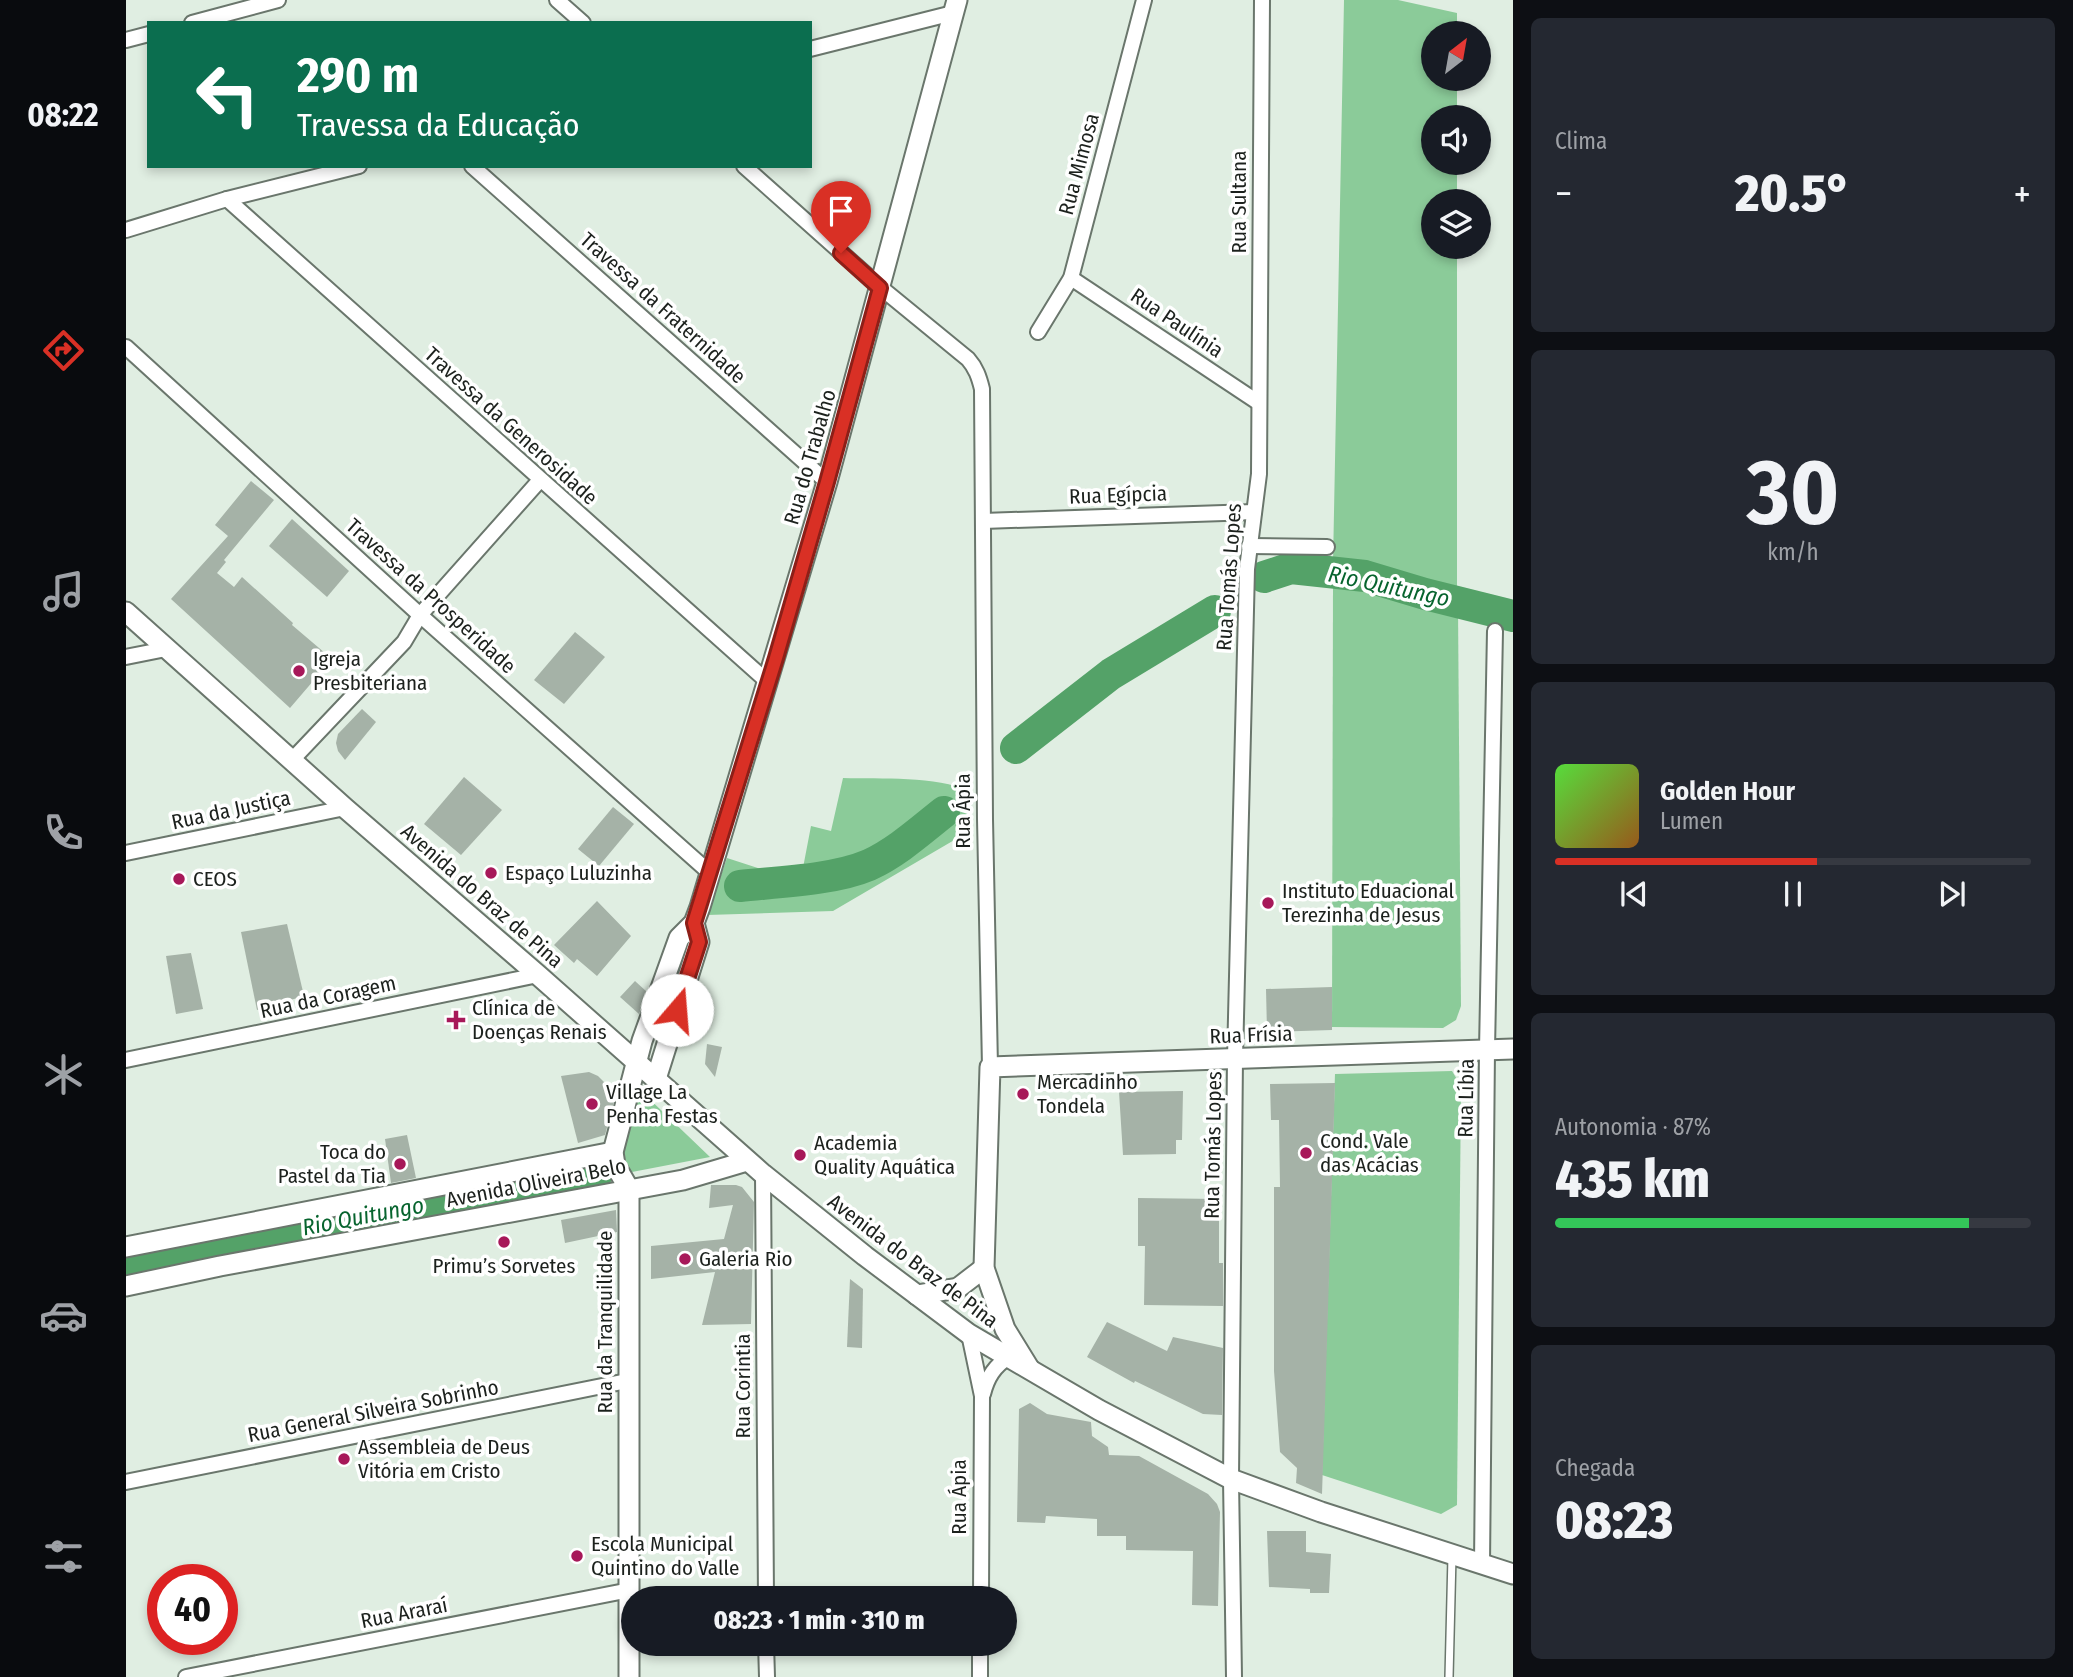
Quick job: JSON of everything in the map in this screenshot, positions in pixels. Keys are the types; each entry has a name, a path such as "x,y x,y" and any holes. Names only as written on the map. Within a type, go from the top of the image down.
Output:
{"street":[{"path":"199,21 278,0"},
{"path":"557,0 581,21"},
{"name":"Rua Mimosa","path":"1038,332 1071,278 1144,0"},
{"name":"Rua Sultana","path":"1259,403 1262,0"},
{"path":"812,48 955,7"},
{"name":"Rua do Trabalho","path":"637,1062 679,938 694,923 769,683 827,482 955,7"},
{"path":"126,40 147,35"},
{"path":"126,230 227,199 351,168"},
{"name":"Travessa da Fraternidade","path":"474,168 827,482"},
{"name":"Rua Ápia","path":"746,168 880,288 975,366 982,388 990,1067 984,1268 1005,1329 1031,1370"},
{"name":"Travessa da Generosidade","path":"227,199 769,683"},
{"name":"Rua Paulínia","path":"1071,278 1259,403"},
{"name":"Travessa da Prosperidade","path":"126,348 710,873"},
{"name":"Rua Tomás Lopes","path":"1234,1677 1231,1479 1235,1058 1242,703 1249,546 1259,474 1259,403"},
{"path":"291,761 404,642 420,615 540,480"},
{"name":"Rua Egípcia","path":"983,521 1254,512"},
{"path":"1249,546 1327,547"},
{"name":"Avenida do Braz de Pina","path":"126,612 291,761 747,1161 864,1256 969,1334 1099,1410 1231,1479 1321,1512 1513,1574"},
{"name":"Rua Líbia","path":"1482,1564 1487,1050 1495,631"},
{"path":"126,656 166,649"},
{"name":"Rua da Justiça","path":"126,853 345,808"},
{"name":"Rua do Trabalho","path":"656,1079 699,942 694,923"},
{"name":"Rua da Coragem","path":"126,1060 538,975"},
{"name":"Rua Frísia","path":"990,1067 1513,1049"},
{"path":"613,1152 637,1062"},
{"name":"Rua da Tranquilidade","path":"613,1152 615,1165 629,1189 630,1586"},
{"name":"Avenida Oliveira Belo","path":"126,1247 613,1152"},
{"name":"Avenida Oliveira Belo","path":"126,1286 682,1180 747,1161"},
{"name":"Rua Corintia","path":"763,1174 766,1586"},
{"path":"917,1295 958,1288 984,1268"},
{"name":"Rua Ápia","path":"969,1334 982,1396 981,1586"},
{"name":"Rua Ápia","path":"982,1396 986,1381 1000,1363 1009,1357"},
{"name":"Rua General Silveira Sobrinho","path":"126,1482 628,1381"},
{"name":"Rua Araraí","path":"186,1677 621,1592"},
{"name":"Rua da Tranquilidade","path":"629,1656 629,1677"},
{"path":"766,1656 767,1677"},
{"path":"980,1656 980,1677"}],"lane":[{"path":"1449,1677 1452,1555"}],"green space":[{"path":"1344,0 1398,0 1457,13 1457,21 1421,21 1421,91 1457,91 1457,105 1421,105 1421,175 1457,175 1457,189 1421,189 1421,259 1457,259 1457,589 1377,566 1333,563"},
{"path":"1333,582 1458,607 1461,1006 1456,1020 1443,1028 1332,1027"},
{"path":"843,778 925,781 969,791 968,832 833,911 707,915 727,858 782,876 802,873 811,826 831,831"},
{"path":"1452,1071 1461,1086 1457,1505 1441,1514 1322,1475 1335,1074"},
{"path":"639,1089 710,1157 632,1172 626,1168 622,1140 632,1124"}],"building":[{"path":"251,481 274,500 224,560 226,562 217,573 234,587 242,577 332,659 290,708 171,599 228,536 215,525"},
{"path":"292,519 349,571 327,597 269,546"},
{"path":"575,632 605,657 564,704 534,680"},
{"path":"362,709 376,722 345,760 338,751 338,734"},
{"path":"464,777 502,810 461,855 424,824"},
{"path":"613,807 634,824 599,866 578,849"},
{"path":"597,901 631,936 597,976 577,959 574,963 554,945"},
{"path":"287,924 304,996 257,1010 241,932"},
{"path":"191,953 203,1009 176,1014 166,956"},
{"path":"635,981 647,992 639,1014 620,997"},
{"path":"1332,987 1332,1030 1267,1032 1266,989"},
{"path":"707,1044 722,1047 715,1077 705,1064"},
{"name":"Village La Penha Festas","path":"589,1072 598,1076 616,1094 605,1135 578,1143 561,1076"},
{"path":"1335,1083 1322,1494 1296,1483 1297,1468 1280,1452 1274,1371 1274,1187 1280,1187 1279,1120 1271,1120 1270,1084"},
{"path":"1183,1091 1182,1140 1176,1140 1176,1154 1123,1155 1119,1092"},
{"path":"407,1135 416,1178 391,1183 385,1139"},
{"path":"711,1185 742,1187 754,1202 751,1324 702,1325 715,1272 651,1279 651,1246 724,1239 733,1205 709,1208"},
{"path":"1138,1198 1219,1199 1219,1263 1223,1263 1223,1306 1144,1305 1145,1246 1138,1246"},
{"path":"616,1210 617,1232 565,1243 561,1220"},
{"path":"850,1279 863,1289 862,1348 847,1347"},
{"path":"1107,1322 1167,1351 1173,1337 1223,1348 1222,1415 1203,1414 1135,1381 1134,1383 1087,1357"},
{"path":"1030,1403 1047,1414 1091,1422 1092,1436 1108,1447 1109,1455 1139,1456 1208,1494 1220,1512 1218,1606 1192,1605 1193,1551 1126,1550 1126,1536 1097,1536 1097,1519 1046,1516 1045,1523 1017,1522 1019,1409"},
{"path":"1267,1531 1306,1531 1306,1552 1331,1554 1329,1593 1269,1587"}],"waterway":[{"name":"Rio Quitungo","path":"1264,577 1291,568 1365,576 1513,616"},
{"name":"Rio Quitungo","path":"1016,748 1111,674 1215,611"},
{"name":"Rio Quitungo","path":"740,886 823,877 869,865 899,848 944,812"},
{"name":"Rio Quitungo","path":"126,1261 600,1170"}],"place":[{"name":"Igreja Presbiteriana","path":"299,671"},
{"name":"Espaço Luluzinha","path":"491,873"},
{"name":"CEOS","path":"179,879"},
{"name":"Instituto Eduacional Terezinha de Jesus","path":"1268,903"},
{"name":"Clínica de Doenças Renais","path":"456,1020"},
{"name":"Mercadinho Tondela","path":"1023,1094"},
{"name":"Village La Penha Festas","path":"592,1104"},
{"name":"Cond. Vale das Acácias","path":"1306,1153"},
{"name":"Academia Quality Aquática","path":"800,1155"},
{"name":"Toca do Pastel da Tia","path":"400,1164"},
{"name":"Primu’s Sorvetes","path":"504,1242"},
{"name":"Galeria Rio","path":"685,1259"},
{"name":"Assembleia de Deus Vitória em Cristo","path":"344,1459"},
{"name":"Escola Municipal Quintino do Valle","path":"577,1556"}],"route":[{"path":"677,1010 699,942 694,923 776,658 880,288 841,253"}]}
